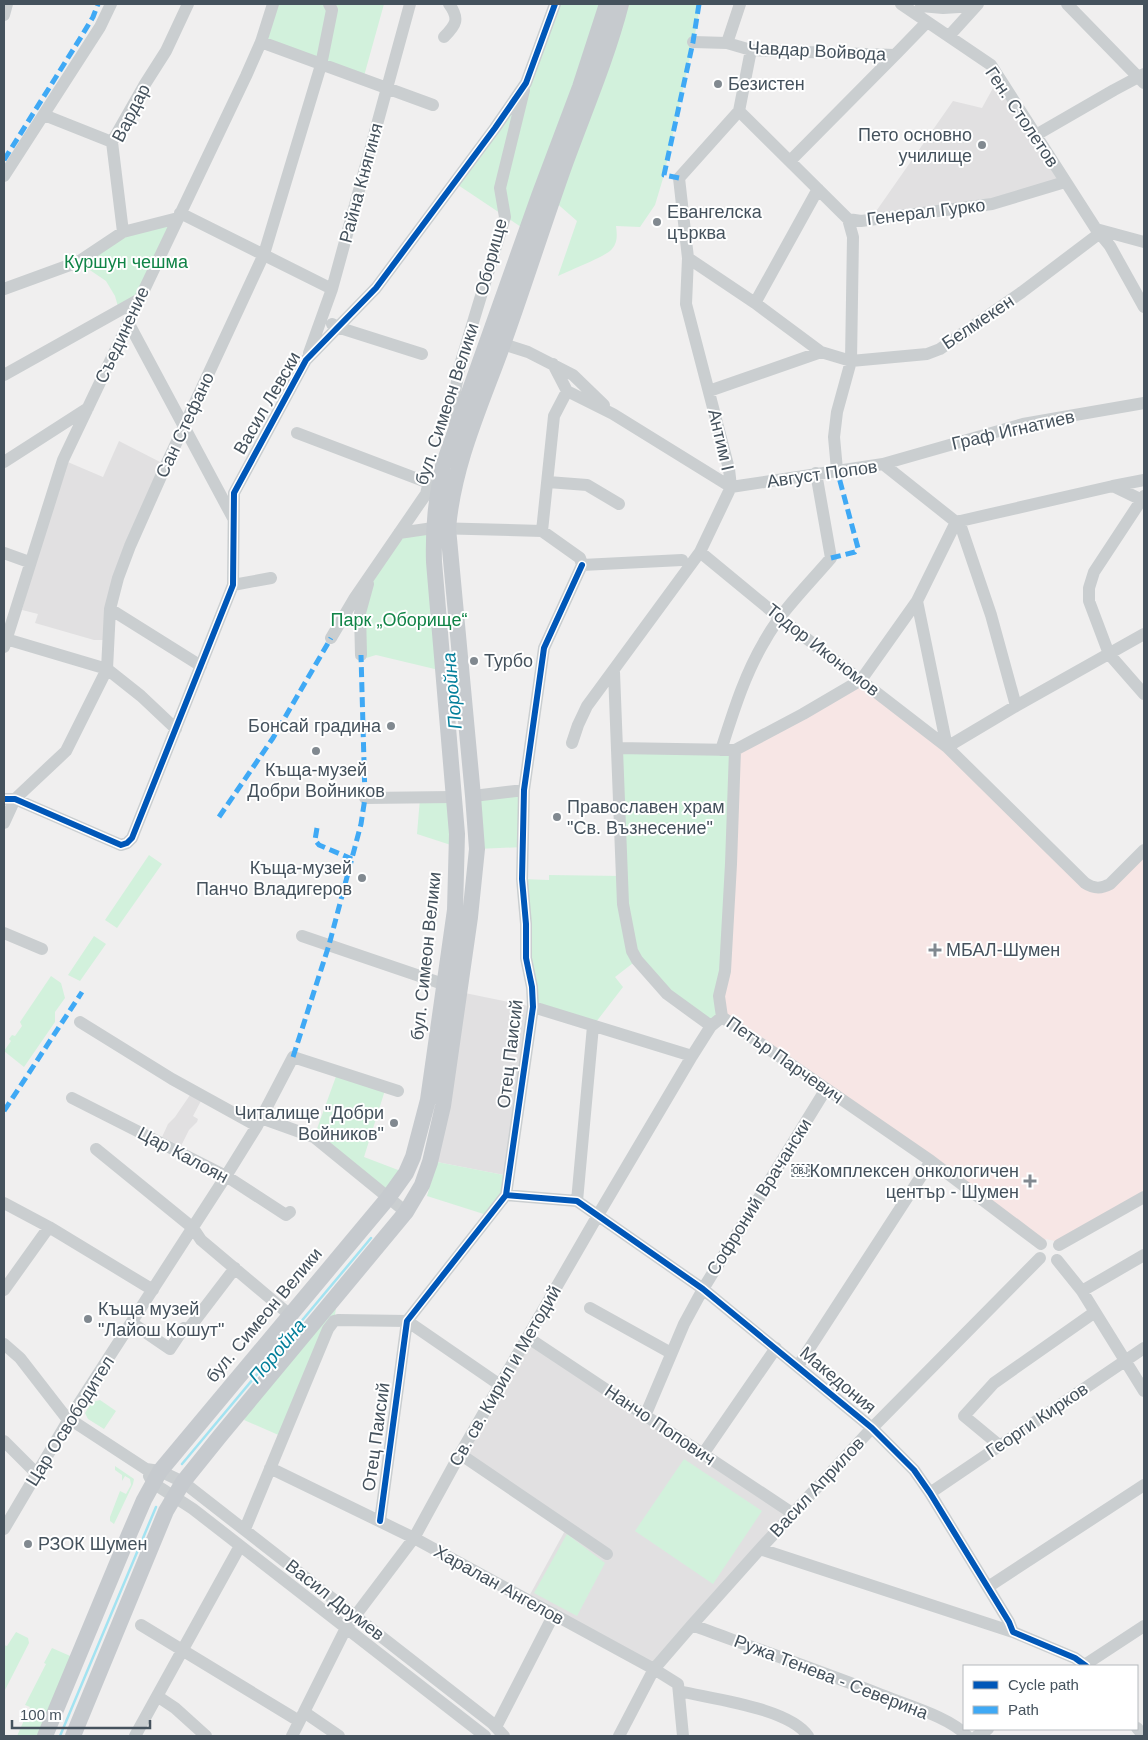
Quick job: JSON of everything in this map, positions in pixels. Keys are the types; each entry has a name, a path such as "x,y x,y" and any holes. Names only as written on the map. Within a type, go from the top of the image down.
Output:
{"main road":[{"name":"бул. Симеон Велики","path":"73,1736 166,1511 174,1496 406,1212 422,1186 430,1162 444,1106 470,918 477,849 473,796 437,495 443,466 580,87 607,4"},
{"name":"бул. Симеон Велики","path":"45,1736 153,1474 388,1198 406,1173 413,1157 426,1110 456,910 457,847 434,562 440,528 451,499 459,465 474,421 593,92 622,4"}],"street":[{"path":"4,15 7,4"},
{"path":"4,176 100,27 111,4"},
{"name":"Вардар","path":"123,232 112,142 166,51 188,4"},
{"name":"Съединение","path":"5,643 29,562 63,460 261,42 274,4"},
{"name":"Сан Стефано","path":"4,823 9,799 66,751 107,669 110,609 118,578 130,546 184,426 264,254 321,65 332,10 329,4"},
{"name":"Райна Княгиня","path":"306,360 332,289 410,4"},
{"path":"444,37 454,27 456,19 454,10 449,4"},
{"name":"Васил Левски","path":"9,799 121,845 127,843 132,838 233,585 234,492 306,360 376,288 495,128 526,83 555,4"},
{"path":"726,43 740,4"},
{"name":"Ген. Столетов","path":"900,4 991,65 1065,182 1110,246 1144,307"},
{"path":"1036,135 1114,90 1143,78 1067,4"},
{"path":"927,22 920,5 943,8 976,5"},
{"path":"949,36 976,5"},
{"name":"Чавдар Войвода","path":"693,42 726,43 751,50 894,55 927,22"},
{"path":"261,42 433,105"},
{"path":"739,111 751,50"},
{"path":"790,161 894,55"},
{"name":"Оборище","path":"457,429 452,414 460,365 505,217 500,188 526,83"},
{"name":"Генерал Гурко","path":"739,111 848,219 861,221 992,204 1065,182"},
{"name":"Антим I","path":"572,743 587,706 614,672 700,552 731,487 729,469 710,391 686,304 688,258 679,178 739,111"},
{"path":"44,115 112,142"},
{"path":"755,304 818,189"},
{"path":"4,289 78,262 123,232 179,215 264,254 332,289"},
{"path":"837,470 834,437 836,420 851,361 853,237 848,219"},
{"path":"1098,231 1144,242"},
{"name":"Белмекен","path":"688,258 821,352 851,361 927,354 940,350 1022,292 1098,231"},
{"path":"4,375 138,300"},
{"path":"322,316 337,327 422,354"},
{"path":"128,322 234,520"},
{"path":"503,344 528,352 573,375 613,414"},
{"path":"710,391 821,352"},
{"path":"553,364 567,391 613,414 731,487"},
{"path":"542,530 554,416 567,391"},
{"name":"Граф Игнатиев","path":"883,464 1023,424 1144,403"},
{"path":"4,462 88,408"},
{"path":"297,433 426,482 428,486 426,494 371,574 331,638"},
{"name":"Август Попов","path":"731,487 883,464 957,522"},
{"path":"721,750 740,691 764,642 780,618 831,558 816,473"},
{"path":"617,748 735,750 862,680 917,600 957,522 1144,480"},
{"path":"548,482 587,486 619,504"},
{"path":"1113,486 1144,499 1094,572 1089,588 1089,601 1108,654 1144,694"},
{"path":"957,522 991,615 1016,706"},
{"path":"400,533 440,528 542,530 580,558 582,565 682,560"},
{"name":"Тодор Икономов","path":"700,552 780,618 947,747 1085,883 1097,888 1104,888 1144,850"},
{"path":"4,553 29,562"},
{"name":"Отец Паисий","path":"380,1521 408,1322 506,1195 533,1007 532,987 526,958 526,924 522,879 524,790 544,648 582,565"},
{"path":"362,655 360,613 371,574"},
{"path":"233,585 271,578"},
{"path":"917,600 947,747 1144,634"},
{"path":"110,609 201,666"},
{"path":"5,643 107,669 141,696 176,729"},
{"path":"614,672 623,904 632,951 637,960 667,994 711,1026"},
{"name":"Петър Парчевич","path":"735,750 725,970 719,996 722,1017 932,1162 1041,1244"},
{"path":"473,796 524,790"},
{"path":"365,798 453,797"},
{"path":"4,933 42,950"},
{"path":"302,936 446,985"},
{"path":"533,1007 692,1056"},
{"name":"Св. св. Кирил и Методий","path":"292,1736 346,1628 414,1538 460,1454 598,1215 692,1056 711,1026 722,1017"},
{"path":"80,1022 172,1079 259,1122 314,1137 406,1212"},
{"path":"577,1201 593,1026"},
{"name":"Цар Освободител","path":"4,1529 70,1419 226,1176 259,1122 293,1057 398,1090"},
{"name":"Софроний Врачански","path":"645,1416 671,1353 703,1289 826,1089"},
{"name":"Цар Калоян","path":"72,1098 226,1176 286,1215 290,1212"},
{"path":"96,1149 193,1228 201,1240 290,1315"},
{"path":"798,1366 932,1162"},
{"name":"Македония","path":"506,1195 577,1201 703,1289 872,1428 914,1470 930,1493 1009,1622 1013,1632"},
{"path":"1059,1245 1144,1198"},
{"path":"4,1203 49,1227 153,1290"},
{"path":"4,1290 49,1227"},
{"path":"1050,1240 1059,1245 1061,1251 1057,1260 1047,1262 1040,1258 1038,1250 1041,1244 1050,1240"},
{"path":"1082,1291 1144,1255"},
{"name":"Васил Априлов","path":"619,1736 654,1669 692,1625 872,1428 1040,1258"},
{"path":"1057,1260 1082,1291 1144,1391"},
{"path":"132,1323 170,1349 235,1268"},
{"path":"590,1308 671,1353"},
{"path":"999,1445 964,1416 994,1383 1095,1312"},
{"path":"244,1529 328,1329 334,1321 408,1322 500,1385"},
{"name":"Нанчо Попович","path":"527,1337 792,1514"},
{"path":"4,1344 20,1358 65,1416 153,1474"},
{"path":"703,1454 776,1348"},
{"name":"Георги Кирков","path":"930,1493 1144,1348"},
{"path":"4,1441 37,1474"},
{"path":"460,1454 607,1554"},
{"name":"Харалан Ангелов","path":"270,1468 414,1538 554,1614 654,1669 678,1684 679,1692"},
{"name":"Васил Друмев","path":"153,1474 184,1482 500,1731"},
{"name":"Васил Друмев","path":"153,1474 174,1496 485,1736"},
{"path":"988,1587 1144,1485"},
{"path":"135,1736 240,1546"},
{"path":"760,1549 1013,1632 1075,1658 1084,1665"},
{"path":"500,1731 554,1614"},
{"path":"141,1625 181,1650 339,1736"},
{"name":"Ружа Тенева - Северина","path":"692,1625 901,1703 948,1722 967,1736"},
{"path":"1086,1665 1144,1626"},
{"path":"683,1736 679,1692 770,1712 789,1720 804,1730 808,1736"},
{"path":"156,1696 175,1708 206,1736"}],"shaded area":[{"name":"Пето основно училище","path":"999,77 1065,182 992,204 870,220 953,101 982,108"},
{"path":"119,441 166,465 130,546 109,640 94,640 35,623 38,614 22,610 63,460 103,477"},
{"name":"МБАЛ-Шумен","path":"861,680 947,747 1097,888 1144,850 1144,1197 1055,1241 1046,1239 1041,1245 722,1017 735,750"},
{"path":"460,992 533,1007 509,1176 437,1162"},
{"path":"190,1095 201,1101 193,1116 198,1119 189,1130 181,1146 162,1137 168,1124"},
{"path":"527,1337 792,1513 654,1669 527,1600 567,1527 460,1454"}],"green space":[{"path":"275,4 384,4 364,76 265,40"},
{"path":"555,4 607,4 527,231 455,183 526,83"},
{"path":"621,4 699,4 698,20 664,175 655,205 640,227 616,226 616,241 609,252 558,276 577,221 553,200"},
{"name":"Куршун чешма","path":"178,218 138,300 119,310 115,296 106,281 78,262 106,242"},
{"name":"Парк „Оборище“","path":"433,528 443,671 376,655 363,659 360,640 371,575 399,533"},
{"path":"617,748 735,750 720,1008 711,1026 637,960 615,977 623,987 593,1026 533,1007 522,879 549,880 549,875 622,876"},
{"path":"524,790 523,847 477,849 473,796"},
{"path":"453,797 457,847 417,834 420,798"},
{"path":"149,855 162,864 117,928 105,920"},
{"path":"94,936 106,944 80,981 68,975"},
{"path":"51,976 61,983 65,998 55,1012 55,1022 24,1067 4,1051 11,1041 9,1039 12,1035 15,1036 22,1026 20,1022"},
{"path":"338,1071 386,1087 364,1157 406,1173 388,1198 314,1137"},
{"path":"437,1162 509,1176 490,1216 427,1196"},
{"path":"337,1302 334,1321 283,1437 244,1420 252,1405"},
{"path":"100,1400 116,1411 104,1429 88,1419 85,1413 92,1402"},
{"path":"684,1459 762,1511 713,1584 635,1531"},
{"path":"115,1466 134,1479 114,1524 110,1521 110,1517 120,1491 126,1494 131,1485 130,1479 125,1476 122,1481 122,1475 115,1470"},
{"path":"567,1534 605,1563 577,1616 534,1593"},
{"path":"16,1632 28,1638 29,1643 4,1692 4,1645 7,1646"},
{"path":"52,1648 77,1659 45,1736 17,1736 30,1707 25,1705"}],"waterway":[{"name":"Поройна","path":"182,1464 371,1238"},
{"name":"Поройна","path":"60,1736 156,1507"}],"marked path":[{"path":"4,160 81,37 93,17 98,4"},
{"path":"679,178 664,175 693,42 699,4"},
{"path":"831,558 855,552 858,548 837,470"},
{"path":"219,817 273,738 331,638"},
{"path":"293,1057 329,945 361,824 365,798 361,655"},
{"path":"317,828 315,840 319,845 352,859"},
{"path":"4,1111 82,992"}],"cycle path":[{"path":"4,799 15,799 121,845 127,843 132,838 233,585 234,493 306,360 376,288 495,128 526,83 555,4"},
{"path":"380,1521 407,1321 506,1195 533,1007 532,987 526,958 526,924 522,879 524,790 544,648 582,565"},
{"path":"506,1195 577,1201 703,1289 872,1428 914,1470 1009,1622 1013,1632 1075,1658 1085,1665"}],"place":[{"name":"Безистен","path":"718,84"},
{"name":"Пето основно училище","path":"982,145"},
{"name":"Евангелска църква","path":"657,222"},
{"name":"Турбо","path":"474,661"},
{"name":"Бонсай градина","path":"391,726"},
{"name":"Къща-музей Добри Войников","path":"316,751"},
{"name":"Православен храм \"Св. Възнесение\"","path":"557,817"},
{"name":"Къща-музей Панчо Владигеров","path":"362,878"},
{"name":"МБАЛ-Шумен","path":"935,950"},
{"name":"Читалище \"Добри Войников\"","path":"394,1123"},
{"name":"￼Комплексен онкологичен център - Шумен","path":"1030,1181"},
{"name":"Къща музей \"Лайош Кошут\"","path":"88,1319"},
{"name":"РЗОК Шумен","path":"28,1544"}]}
